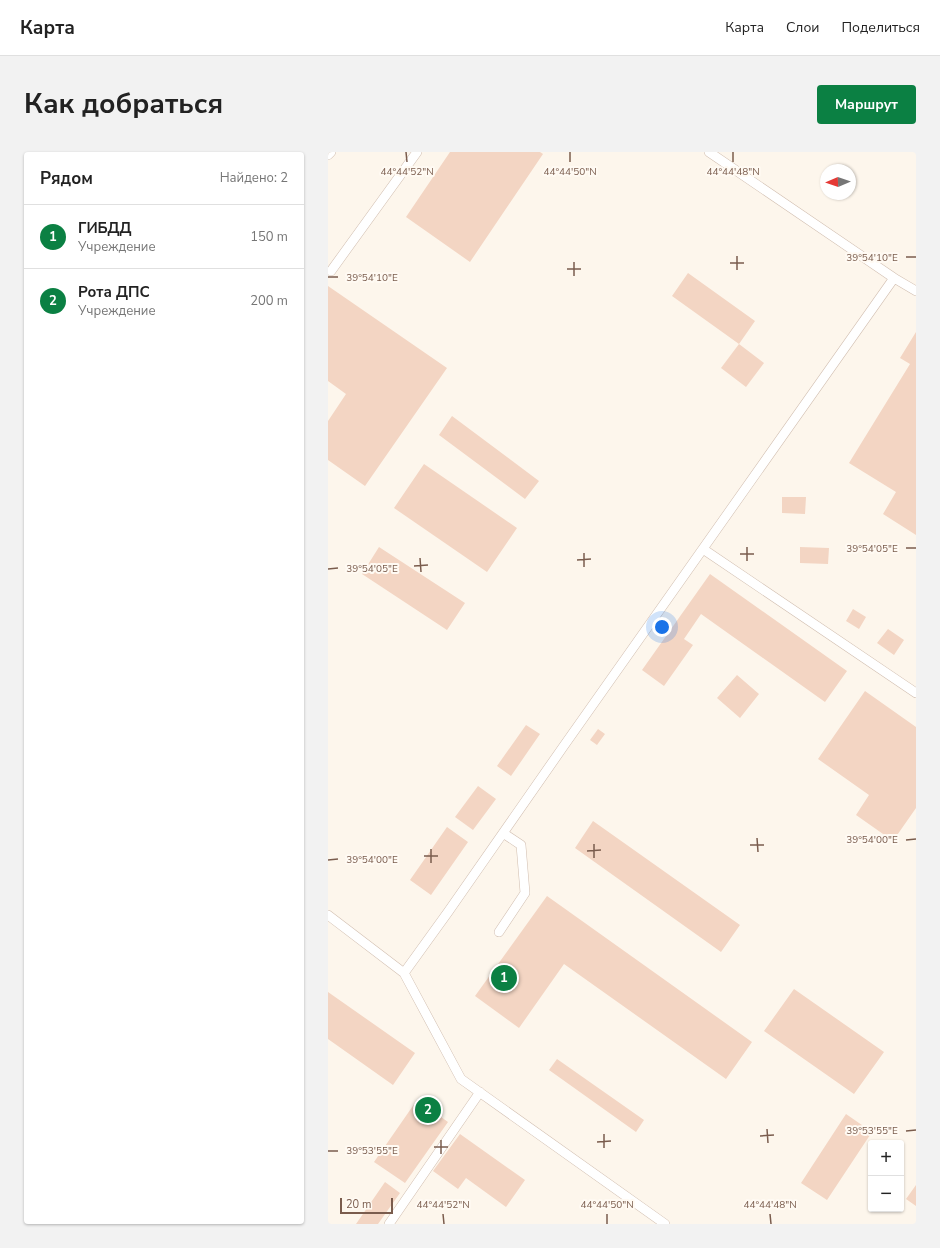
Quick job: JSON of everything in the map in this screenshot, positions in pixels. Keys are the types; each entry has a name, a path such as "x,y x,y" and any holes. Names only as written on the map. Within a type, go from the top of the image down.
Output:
{"lane":[{"path":"331,271 417,152"},
{"path":"709,152 894,278 916,291"},
{"path":"404,973 894,278"},
{"path":"703,549 916,693"},
{"path":"499,932 525,893 521,845 503,833"},
{"path":"328,915 404,973 462,1079 665,1224"},
{"path":"389,1224 480,1092"}],"building":[{"path":"450,152 540,152 543,154 470,262 406,217"},
{"path":"688,273 755,321 739,344 672,296"},
{"path":"328,286 447,368 365,486 328,460 328,421 346,394 328,381"},
{"path":"916,332 916,535 883,514 896,492 849,463 910,364 900,358"},
{"path":"739,344 764,363 746,387 721,368"},
{"path":"452,416 539,481 525,499 439,435"},
{"path":"424,464 517,528 487,572 394,508"},
{"path":"782,497 806,497 805,514 782,513"},
{"path":"379,547 465,603 447,630 362,574"},
{"path":"800,547 829,548 828,564 800,563"},
{"path":"710,574 847,671 825,702 701,614 684,639 693,645 664,686 642,670"},
{"path":"853,609 866,617 859,629 846,621"},
{"path":"888,629 904,640 894,655 877,643"},
{"path":"737,675 759,694 740,718 717,698"},
{"path":"865,691 916,727 916,808 893,841 856,815 869,795 818,759"},
{"path":"526,725 540,734 511,776 497,766"},
{"path":"598,729 605,734 597,745 590,740"},
{"path":"478,786 496,799 473,830 455,817"},
{"path":"593,821 740,925 721,952 575,848"},
{"path":"447,827 468,842 431,895 410,880"},
{"path":"547,896 752,1042 726,1079 564,964 519,1028 475,996"},
{"path":"794,989 884,1052 854,1094 764,1031"},
{"path":"328,992 415,1053 393,1085 328,1039"},
{"path":"557,1059 644,1120 636,1132 549,1070"},
{"path":"417,1100 448,1122 405,1183 374,1162"},
{"path":"846,1114 872,1132 827,1200 801,1183"},
{"path":"460,1134 525,1180 506,1207 466,1178 458,1189 433,1171"},
{"path":"385,1182 400,1193 378,1224 356,1224"},
{"path":"916,1185 916,1206 906,1199"}],"place":[{"name":"ГИБДД","path":"504,978"},
{"name":"Рота ДПС","path":"428,1110"}]}
